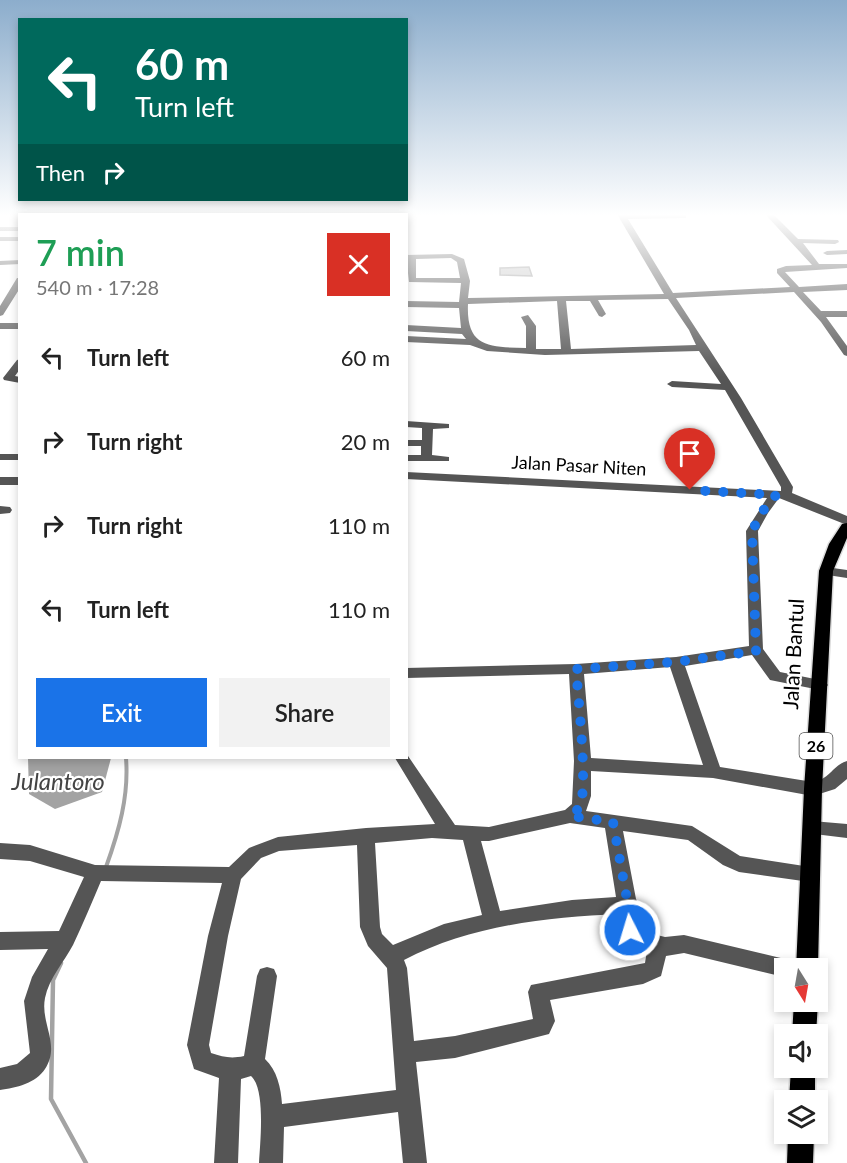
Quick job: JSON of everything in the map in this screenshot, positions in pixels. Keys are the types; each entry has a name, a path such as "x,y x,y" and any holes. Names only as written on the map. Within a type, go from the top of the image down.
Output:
{"main road":[{"name":"Jalan Bantul","path":"807,958 813,789 826,571 836,544 847,527"},
{"path":"800,1163 801,1144"}],"street":[{"path":"463,268 466,281 463,303 467,331 474,342 482,347 531,351 702,348"},
{"path":"653,268 694,330 702,348 787,487 762,512 752,531 756,651 775,676 820,685"},
{"path":"793,268 780,269 781,274 843,341 847,353"},
{"path":"0,271 18,271"},
{"path":"410,280 466,281"},
{"path":"0,312 18,284"},
{"path":"408,304 419,307 561,298 670,296 847,286"},
{"path":"0,296 11,296"},
{"path":"592,297 602,314"},
{"path":"561,298 566,351"},
{"path":"818,314 847,314"},
{"path":"525,317 531,326 531,351"},
{"path":"0,326 18,326"},
{"path":"408,328 467,331"},
{"path":"408,339 474,342"},
{"path":"18,364 8,378 18,380"},
{"path":"672,384 727,387"},
{"path":"408,424 445,426"},
{"path":"426,458 428,425"},
{"path":"408,443 427,443"},
{"path":"0,457 18,457"},
{"path":"408,458 445,459"},
{"name":"Jalan Pasar Niten","path":"408,475 781,495 847,521"},
{"path":"0,481 18,481"},
{"path":"826,571 846,573"},
{"path":"408,673 576,669 676,662 756,651"},
{"path":"676,662 713,772"},
{"path":"570,816 577,810 581,801 582,764 576,669"},
{"path":"404,759 450,832"},
{"path":"582,764 713,772 813,789 825,789 837,780 847,766"},
{"path":"271,1163 272,1117 266,1075 262,1069 253,1065 230,1070 202,1061 198,1045 218,936 233,875 255,853 269,846 292,842 366,835 450,832 497,834 570,816 692,833 729,860 740,864 810,874"},
{"path":"613,822 632,934 635,938 664,946 684,944 774,965"},
{"path":"812,828 847,831"},
{"path":"470,834 493,922"},
{"path":"366,835 370,932 380,945 393,955 397,968 402,1053 409,1100 412,1149 416,1163"},
{"path":"0,851 30,853 104,873 233,875"},
{"path":"0,1079 17,1076 28,1070 39,1059 43,1050 34,1018 34,999 44,972 104,873"},
{"path":"393,955 425,939 493,922 592,906 628,905"},
{"path":"0,941 65,940"},
{"path":"402,1053 455,1047 541,1028 544,1021 538,992 643,975 654,969 657,951 664,946"},
{"path":"253,1065 267,976"},
{"path":"226,1163 230,1070"},
{"path":"272,1117 409,1100"}],"water":[{"name":"Julantoro","path":"28,759 111,759 102,792 55,809 29,794"}],"building":[{"path":"500,268 529,268 532,276 500,275"}],"waterway":[{"path":"106,867 122,813 126,786 126,759"},
{"path":"61,963 53,980 51,1099 86,1163"}],"route":[{"path":"630,930 628,905 613,822 570,816 580,806 581,801 582,764 576,669 676,662 756,651 752,531 762,512 776,495 690,490"}]}
